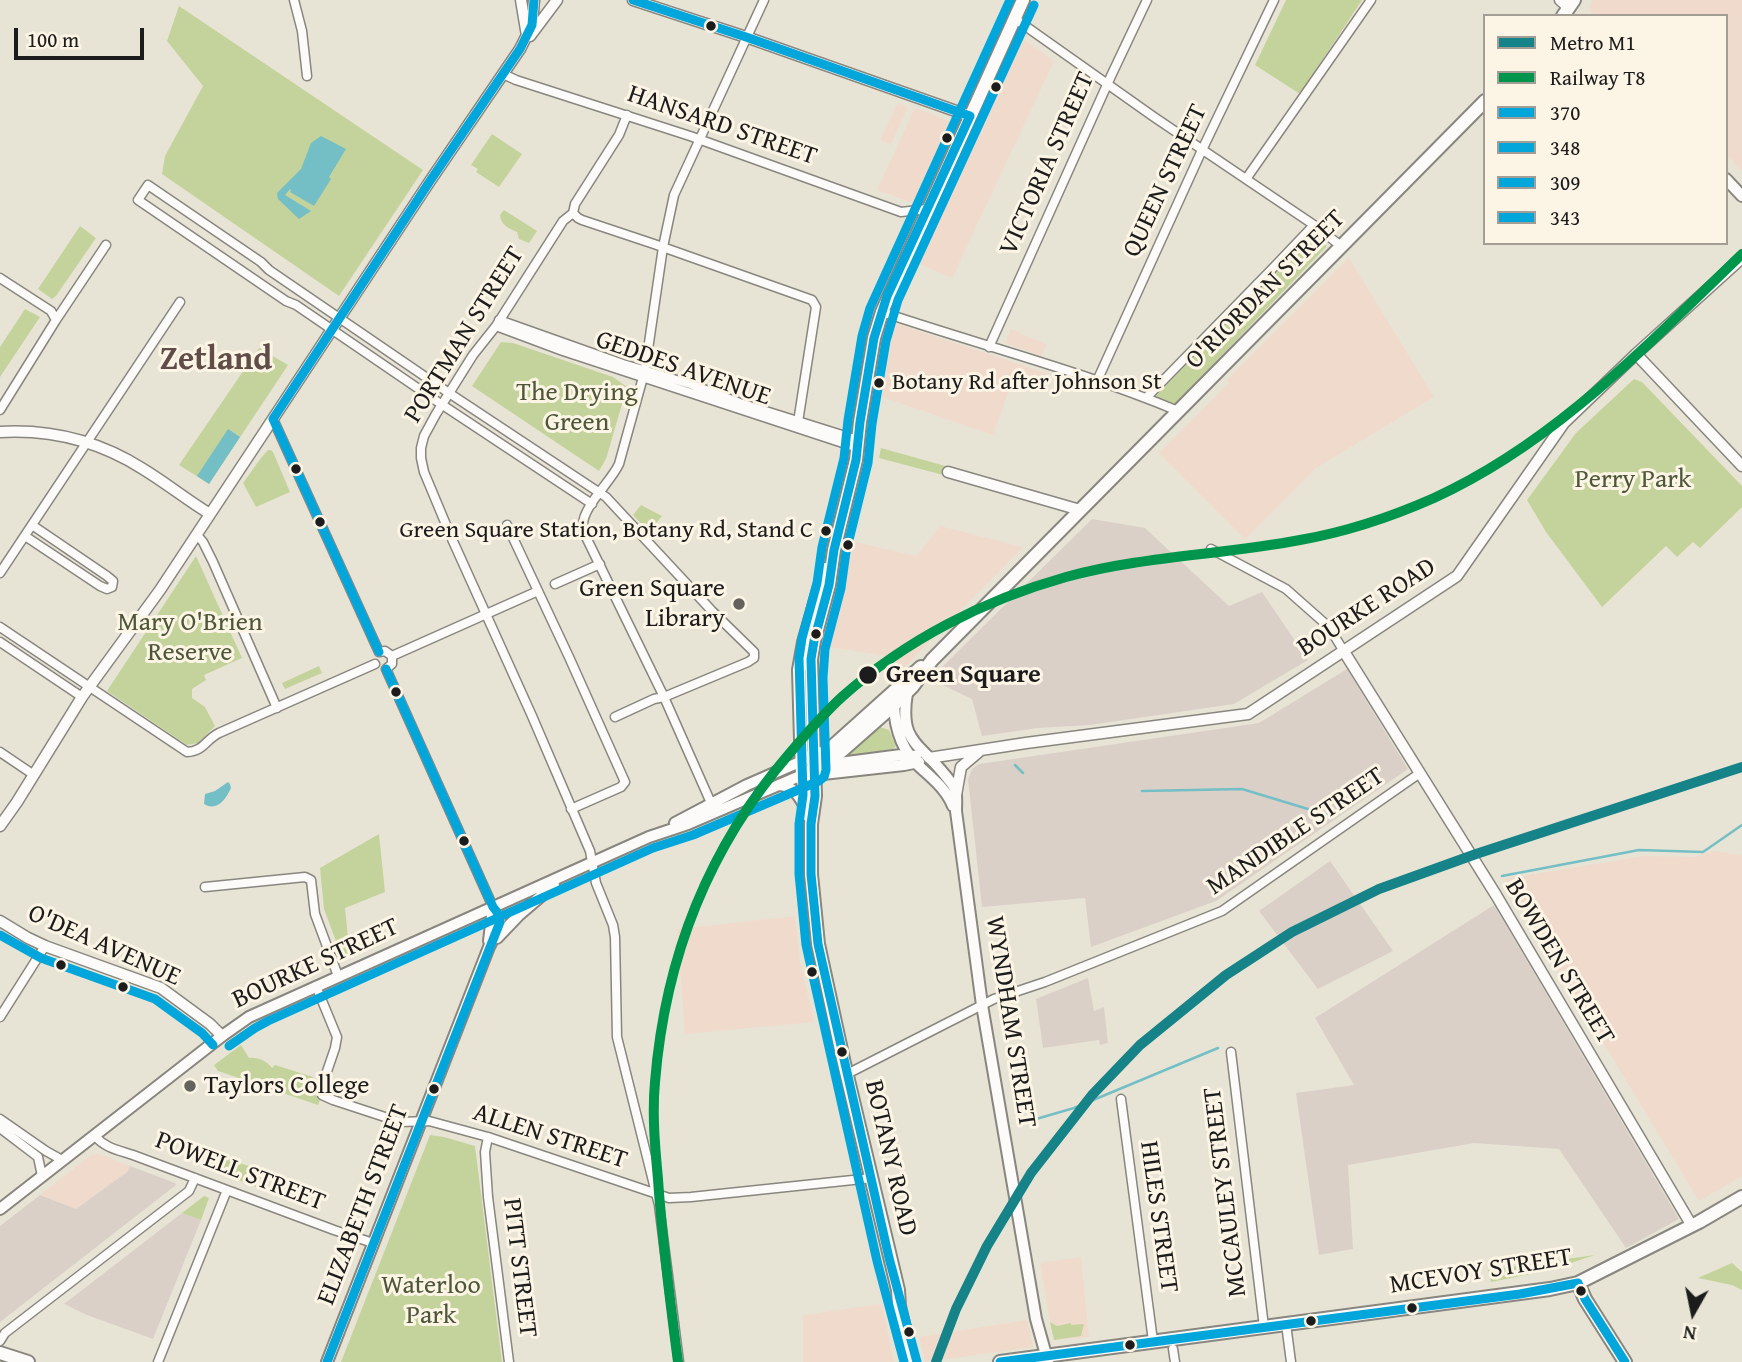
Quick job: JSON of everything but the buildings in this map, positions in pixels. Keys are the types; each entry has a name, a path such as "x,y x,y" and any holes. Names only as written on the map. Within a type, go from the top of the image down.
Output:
{"main road":[{"name":"BOTANY ROAD","path":"915,1362 904,1305 899,1294 818,944 811,874 811,824 806,803 812,767 799,681 800,657 850,489 874,338 881,312 1023,0"},
{"name":"O'RIORDAN STREET","path":"812,767 833,746 903,690 1483,104"},
{"path":"1728,181 1742,196"},
{"name":"O'RIORDAN STREET","path":"894,705 895,695 903,690"},
{"path":"903,690 905,718 915,745 952,784 956,796"},
{"path":"812,767 842,751 894,705"},
{"name":"WYNDHAM STREET","path":"894,705 898,733 913,759 944,790 956,811"},
{"name":"BOURKE ROAD","path":"812,767 929,758"},
{"name":"BOURKE STREET","path":"649,837 695,821 779,785 812,767"},
{"name":"BOURKE STREET","path":"0,1209 249,1017 649,837 763,777 812,767"},
{"path":"779,785 788,786 797,793 811,824"},
{"name":"WYNDHAM STREET","path":"956,796 982,1005 1036,1319 1047,1359"},
{"name":"ELIZABETH STREET","path":"489,947 519,915 570,873"},
{"name":"ELIZABETH STREET","path":"327,1362 489,947 493,907"},
{"name":"MCEVOY STREET","path":"1000,1362 1047,1359 1153,1341 1520,1294 1578,1283 1692,1226 1742,1197"},
{"path":"1578,1283 1585,1299 1625,1362"},
{"path":"0,1353 27,1362"}],"street":[{"path":"294,0 302,31 307,76"},
{"path":"521,0 527,37"},
{"path":"0,826 82,697 160,590 430,180 520,49 533,19 534,0"},
{"path":"520,49 557,0"},
{"path":"633,0 970,116"},
{"path":"711,803 664,697 586,537 583,525 584,517 619,464 644,373 672,200 764,0"},
{"name":"VICTORIA STREET","path":"989,347 1147,0"},
{"name":"QUEEN STREET","path":"1097,381 1273,0"},
{"path":"1246,179 1371,0"},
{"path":"1014,18 1341,246"},
{"name":"HANSARD STREET","path":"503,74 700,139 901,212 927,209"},
{"name":"PORTMAN STREET","path":"627,115 621,132 575,204 573,213 563,221 441,405 424,436 421,458 436,500 590,851 597,888 613,925 617,1037 656,1193 679,1362"},
{"path":"592,504 138,200 148,185 261,262 269,271 610,499 724,624 752,650 754,658 748,662 615,717"},
{"path":"573,213 582,220 814,301 816,307 798,422"},
{"path":"1146,398 1314,225"},
{"path":"0,410 106,246"},
{"name":"BOURKE ROAD","path":"929,758 1248,714 1457,576 1564,422 1742,258"},
{"path":"0,278 51,311 56,320"},
{"path":"0,573 180,302"},
{"path":"881,312 1097,381 1178,411"},
{"name":"GEDDES AVENUE","path":"497,323 603,357 717,402 858,444"},
{"path":"1636,354 1742,466"},
{"name":"GEDDES AVENUE","path":"644,373 690,384 858,444"},
{"path":"273,419 379,652"},
{"path":"0,430 51,433 105,448 142,468 210,514"},
{"path":"948,472 1080,510"},
{"path":"25,536 100,586 107,589 112,587 113,581 107,576 32,525"},
{"path":"507,525 623,777 624,785 572,809"},
{"path":"197,535 213,562 277,708"},
{"path":"1211,549 1286,589 1329,626 1343,650"},
{"path":"555,584 600,564"},
{"path":"392,656 538,591"},
{"path":"0,627 187,752 201,748 214,736 375,664"},
{"path":"0,642 82,697"},
{"name":"BOWDEN STREET","path":"1343,650 1502,906 1692,1226"},
{"path":"375,664 375,656 379,652 385,651 392,656"},
{"path":"375,664 381,669 387,669 392,664 392,656"},
{"name":"ELIZABETH STREET","path":"387,669 493,907"},
{"path":"956,796 961,767 982,750"},
{"path":"0,752 34,775"},
{"name":"MANDIBLE STREET","path":"847,1074 982,1005 1222,911 1420,772"},
{"path":"205,887 305,877 311,880 315,914 338,976"},
{"name":"O'DEA AVENUE","path":"0,921 45,946 161,988 222,1036"},
{"path":"0,1017 45,946"},
{"name":"ALLEN STREET","path":"316,986 337,1037 321,1088 322,1094 366,1112 400,1122 435,1122 488,1137 669,1198 872,1178"},
{"name":"MCCAULEY STREET","path":"1231,1052 1264,1327"},
{"name":"HILES STREET","path":"1121,1099 1153,1341"},
{"path":"0,1119 62,1160"},
{"path":"0,1128 38,1157 42,1176"},
{"name":"POWELL STREET","path":"95,1136 103,1145 373,1243"},
{"name":"PITT STREET","path":"488,1137 485,1152 488,1197 509,1362"},
{"path":"0,1341 5,1334 189,1191 195,1178"},
{"path":"159,1362 228,1190"},
{"path":"1286,1324 1291,1362"},
{"path":"1173,1349 1175,1362"}],"shaded area":[{"path":"1593,0 1742,0 1742,171 1728,156 1728,14 1593,14 1590,11"},
{"path":"1019,39 1023,39 1054,61 952,278 913,261"},
{"path":"898,103 908,107 891,144 880,140"},
{"path":"915,108 952,122 916,204 877,190"},
{"path":"1349,258 1434,397 1316,468 1245,539 1159,453 1229,383 1227,380"},
{"path":"894,323 1046,373 1040,393 1011,384 993,435 882,397"},
{"path":"1011,329 1047,345 1041,356 1005,343"},
{"path":"1092,519 1145,528 1229,606 1262,592 1308,660 1234,704 1090,725 1038,728 982,736 972,699 930,679"},
{"path":"940,526 1023,547 891,683 887,671 896,662 885,656 823,646 850,541 917,556"},
{"path":"1347,669 1408,769 1216,901 1091,947 1085,898 982,907 968,779 972,769 979,764 1259,723"},
{"path":"1713,851 1742,855 1742,1176 1699,1201 1504,879 1644,856 1696,857"},
{"path":"1330,861 1393,951 1318,989 1259,911"},
{"path":"1494,905 1679,1219 1626,1248 1559,1149 1474,1143 1348,1165 1353,1249 1319,1255 1296,1093 1354,1085 1315,1018"},
{"path":"795,916 800,962 814,1022 685,1034 677,929"},
{"path":"1088,978 1094,1011 1104,1007 1108,1043 1100,1045 1099,1040 1043,1048 1036,999"},
{"path":"99,1154 130,1166 127,1172 76,1209 40,1195 91,1155"},
{"path":"130,1166 176,1185 0,1322 0,1226 40,1195 76,1209 127,1172"},
{"path":"182,1213 201,1220 153,1339 64,1304"},
{"path":"1081,1257 1089,1337 1054,1340 1040,1263"},
{"path":"882,1304 894,1362 803,1362 803,1315"},
{"path":"1027,1320 1033,1347 925,1362 919,1337"}],"green space":[{"path":"1286,0 1362,0 1300,94 1255,65"},
{"path":"179,6 423,170 339,296 162,174 165,156 203,86 167,41"},
{"path":"492,134 522,154 499,187 476,172 478,169 471,165"},
{"path":"504,210 537,231 529,243 519,239 517,232 503,224 500,215"},
{"path":"80,226 96,238 52,299 38,289"},
{"path":"1310,235 1327,246 1171,408 1155,397"},
{"path":"25,309 40,317 0,377 0,347"},
{"name":"The Drying Green","path":"501,342 513,343 613,377 627,387 606,459 599,471 472,386"},
{"path":"259,348 288,365 209,484 179,465"},
{"name":"Perry Park","path":"1634,379 1642,382 1742,486 1742,507 1700,548 1693,542 1677,557 1666,546 1602,607 1546,532 1527,500 1576,433"},
{"path":"881,448 949,467 947,476 879,458"},
{"path":"268,450 273,452 290,492 256,507 243,483"},
{"path":"641,505 662,516 649,532 633,515"},
{"name":"Mary O'Brien Reserve","path":"196,556 242,658 204,675 206,680 192,689 192,698 205,707 215,726 198,743 187,745 107,691"},
{"path":"319,666 322,673 285,689 282,683"},
{"path":"880,727 889,730 896,746 893,749 849,756 849,754"},
{"path":"379,834 385,892 345,908 350,957 343,960 324,909 320,868"},
{"path":"241,1045 249,1058 262,1060 272,1068 275,1065 313,1077 315,1093 320,1100 318,1105 218,1071 214,1065"},
{"name":"Waterloo Park","path":"430,1135 475,1146 502,1362 341,1362"},
{"path":"211,1153 263,1171 256,1187 205,1167"},
{"path":"204,1196 209,1198 201,1220 182,1213"},
{"path":"1595,1255 1550,1270 1491,1282 1488,1270"},
{"path":"1732,1263 1742,1272 1742,1290 1732,1285 1698,1278"},
{"path":"1050,1322 1057,1326 1084,1324 1081,1336 1054,1340"}],"water":[{"path":"321,136 346,149 314,206 290,192 290,189 285,195 311,211 299,219 278,199 277,193 301,169 311,143"},
{"path":"228,429 240,437 209,484 197,476"},
{"path":"228,782 231,788 220,803 213,806 204,804 205,794"}],"waterway":[{"path":"1015,765 1023,773"},
{"path":"1142,791 1242,789 1331,816"},
{"path":"1502,876 1639,850 1703,852 1742,825"},
{"path":"1019,1124 1074,1108 1218,1048"}],"metro line":[{"name":"M1","path":"936,1362 956,1309 987,1246 1031,1173 1092,1095 1140,1045 1226,975 1292,932 1379,889 1476,854 1742,767"}],"rail line":[{"name":"T8","path":"678,1362 662,1225 654,1118 660,1036 669,992 695,907 735,827 760,790 822,717 867,676 920,640 976,610 1035,586 1124,564 1317,537 1368,523 1434,498 1478,475 1560,421 1635,357 1742,254"}],"transit line":[{"name":"343","path":"273,419 520,49 532,25 534,0"},
{"name":"370","path":"633,0 970,116"},
{"name":"309","path":"904,1362 877,1261 806,945 799,874 799,824 803,795 799,658 844,458 862,336 870,308 1010,0"},
{"name":"348","path":"229,1046 268,1021 653,848 693,835 824,777 825,649 868,463 886,341 898,300 1034,5"},
{"name":"370","path":"917,1362 889,1258 818,944 811,874 811,824 815,796 811,659 856,460 874,338 887,296 970,116"},
{"name":"343","path":"273,419 379,652"},
{"name":"343","path":"327,1362 500,922 386,669"},
{"name":"348","path":"0,935 41,958 155,999 202,1033 213,1045"},
{"name":"370","path":"1578,1283 1585,1299 1625,1362"},
{"name":"370","path":"1000,1362 1520,1294 1578,1283"}],"place":[{"name":"Botany Rd after Johnson St","path":"879,383"},
{"name":"Green Square Station, Botany Rd, Stand C","path":"826,531"},
{"name":"Green Square Library","path":"739,604"},
{"name":"Green Square","path":"868,675"},
{"name":"Taylors College","path":"190,1086"}],"district":[{"name":"Zetland","path":"216,361"}]}
